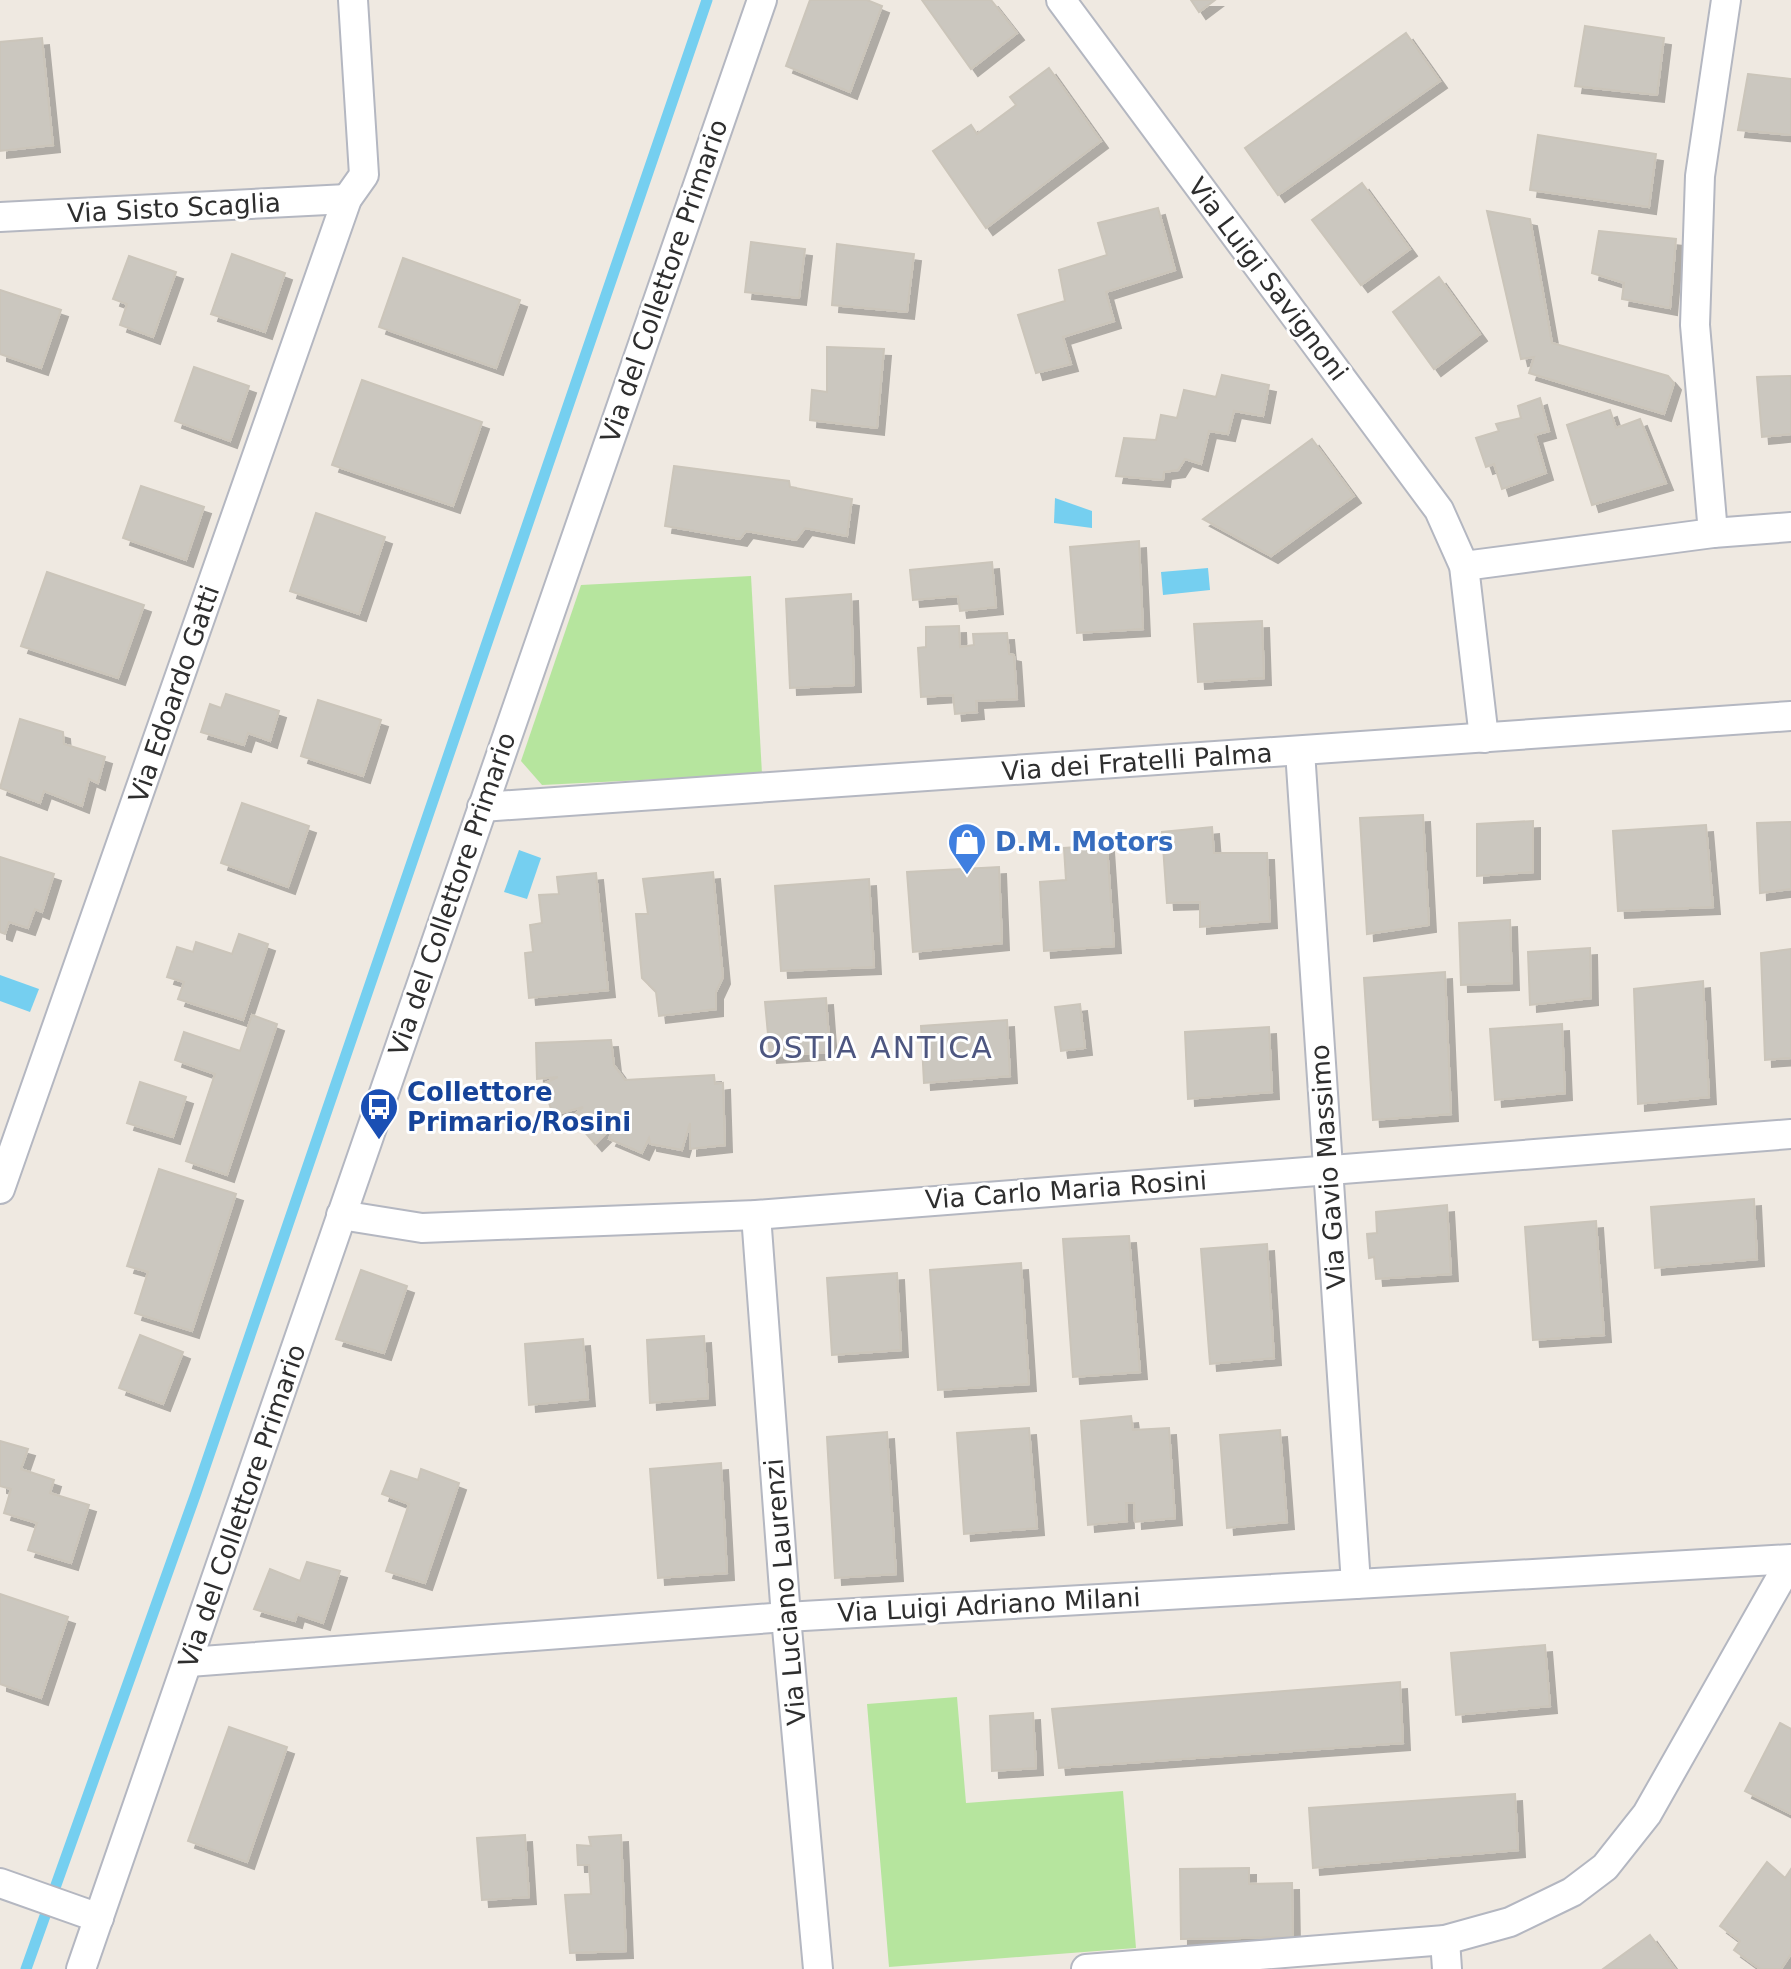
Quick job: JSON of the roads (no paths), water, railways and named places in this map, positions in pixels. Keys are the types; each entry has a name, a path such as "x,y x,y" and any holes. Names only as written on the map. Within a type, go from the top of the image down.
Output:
{"street":[{"name":"Via Edoardo Gatti","path":"0,1189 347,199 364,175 353,0"},
{"name":"Via del Collettore Primario","path":"81,1969 762,0"},
{"name":"Via Luigi Savignoni","path":"1061,0 1439,510 1464,566 1484,738"},
{"path":"1713,533 1695,325 1700,176 1726,0"},
{"name":"Via Sisto Scaglia","path":"0,217 347,199"},
{"path":"1464,566 1713,533 1791,527"},
{"name":"Via dei Fratelli Palma","path":"482,807 1791,716"},
{"name":"Via Gavio Massimo","path":"1300,751 1356,1584"},
{"name":"Via Carlo Maria Rosini","path":"341,1215 422,1228 756,1215 1791,1134"},
{"name":"Via Luciano Laurenzi","path":"756,1215 786,1617 818,1969"},
{"path":"1086,1969 1445,1940 1510,1922 1554,1902 1588,1882 1620,1850 1653,1805 1791,1560"},
{"name":"Via Luigi Adriano Milani","path":"189,1662 786,1617 1791,1560"},
{"path":"4,1884 99,1918"},
{"path":"1445,1940 1447,1969"}],"water":[{"path":"1055,498 1092,511 1092,528 1054,523"},
{"path":"1208,568 1210,590 1163,595 1161,572"},
{"path":"519,850 541,858 527,899 504,892"},
{"path":"0,975 39,989 30,1012 0,1001"}],"waterway":[{"path":"26,1969 196,1493 707,0"}],"place":[{"name":"D.M. Motors","path":"967,876"},
{"name":"Collettore Primario/Rosini","path":"379,1141"}],"district":[{"name":"OSTIA ANTICA","path":"876,1047"}]}
